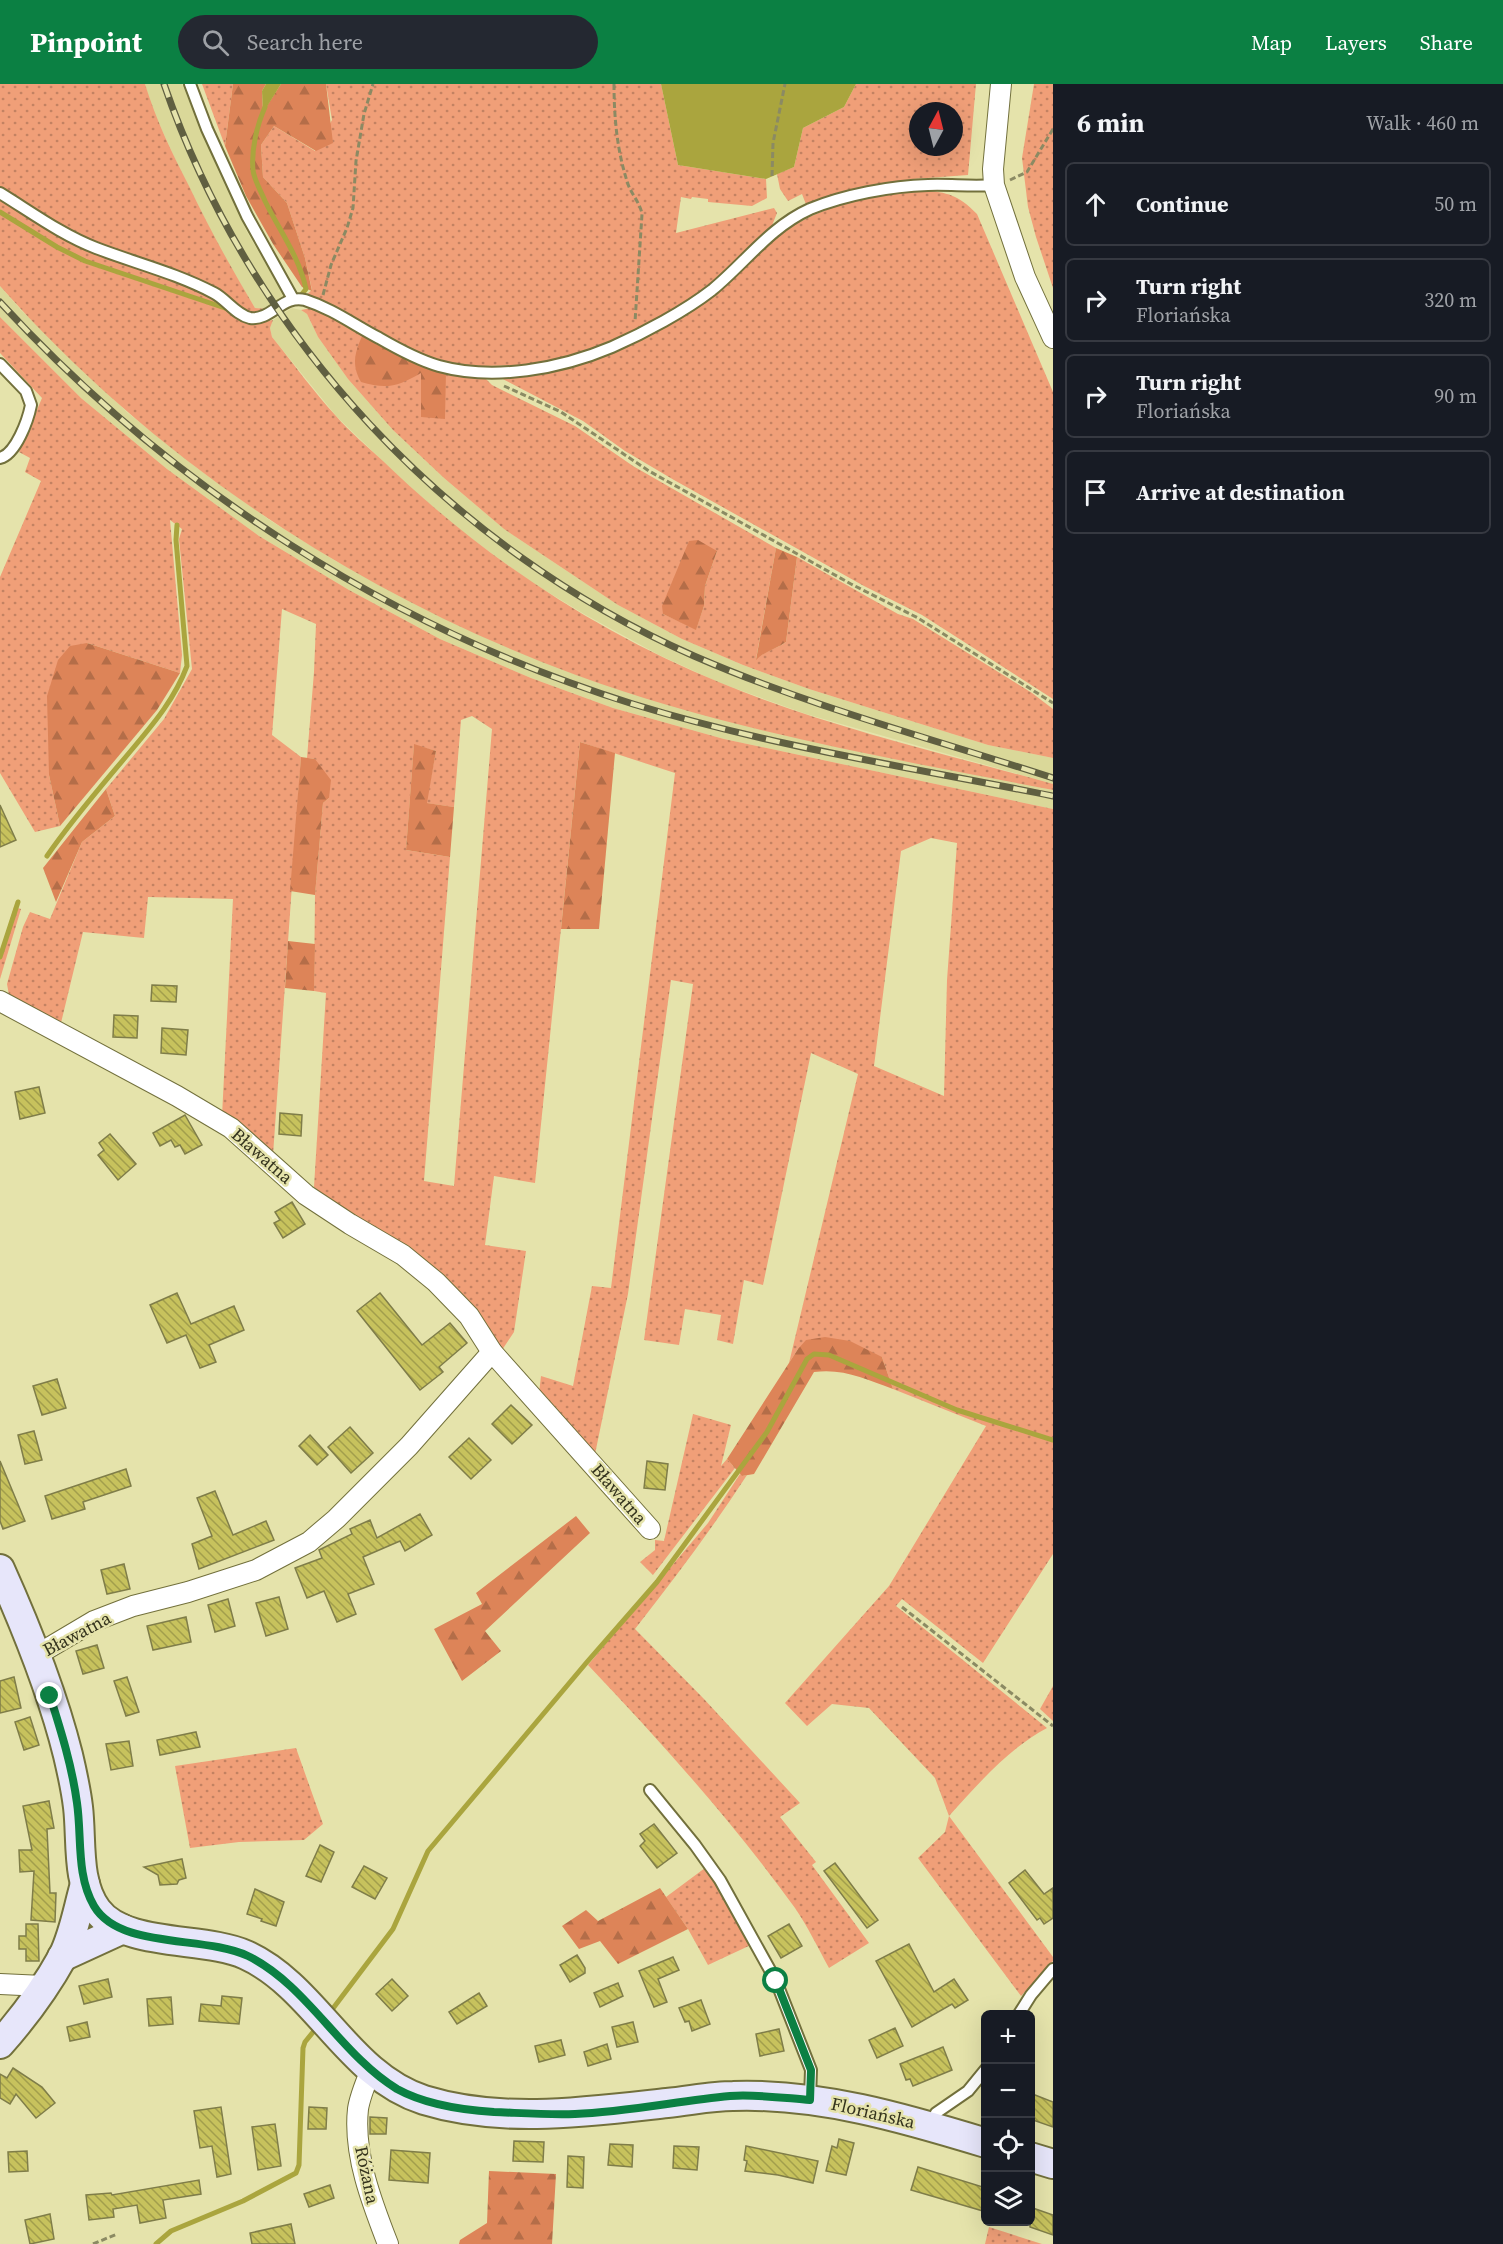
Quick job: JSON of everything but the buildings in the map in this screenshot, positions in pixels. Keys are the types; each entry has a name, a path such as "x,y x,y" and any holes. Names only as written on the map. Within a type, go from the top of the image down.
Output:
{"street":[{"path":"1001,84 994,185 1025,277 1053,338"},
{"name":"Bławatna","path":"0,1001 177,1096 231,1128 306,1195 403,1256 436,1282 469,1316 492,1352 650,1529"},
{"name":"Bławatna","path":"36,1656 94,1621 134,1606 188,1592 256,1570 309,1542 336,1519 409,1446 492,1352"},
{"name":"Floriańska","path":"0,2044 23,2015 62,1957 73,1931 85,1884 77,1803 69,1763 36,1656 3,1581"},
{"name":"Floriańska","path":"85,1884 98,1911 112,1925 130,1932 212,1945 248,1956 281,1979 371,2070 409,2095 436,2103 477,2111 576,2114 733,2096 810,2100 858,2108 981,2142"},
{"path":"62,1957 123,1929"},
{"path":"0,1984 43,1986"},
{"name":"Różana","path":"371,2070 358,2109 360,2157 375,2211 388,2244"},
{"path":"1035,2159 1053,2164"}],"lane":[{"path":"190,84 207,129 247,216 292,297"},
{"path":"0,193 93,247 170,272 215,293 246,317 257,318 292,299 299,299 320,305 419,359 460,370 488,372 544,368 565,363 610,348 634,336 711,290 776,229 810,209 850,197 903,186 994,185"},
{"path":"0,364 26,391 31,405 14,448 0,458"},
{"path":"650,1790 720,1880 776,1981 811,2070 810,2100"},
{"path":"1021,2010 1030,1995 1053,1969"},
{"path":"929,2126 936,2113 968,2091 981,2075"}],"path":[{"path":"320,305 331,265 353,208 356,161 364,114 373,84"},
{"path":"614,84 615,122 620,156 628,185 639,203 642,214 634,336"},
{"path":"772,176 773,143 784,84"},
{"path":"994,185 1011,180 1027,171 1053,129"},
{"path":"488,372 500,385 578,422 649,471 841,578 918,618 1053,703"},
{"path":"902,1607 1053,1726"},
{"path":"93,2244 117,2234"}],"shaded area":[{"path":"0,84 145,84 171,149 220,248 255,308 268,309 250,314 221,290 172,268 101,245 28,207 0,188"},
{"path":"145,84 182,84 220,175 247,232 283,294 283,299 268,309 255,308 223,255 177,163 152,108"},
{"path":"202,84 233,84 225,146"},
{"path":"266,84 281,84 263,113 262,91"},
{"path":"326,84 661,84 678,165 766,179 767,198 752,206 681,197 676,233 774,208 777,213 771,228 703,290 646,326 576,357 530,365 480,366 447,363 416,353 349,314 306,297 312,290 305,258 287,203 263,177 261,145 274,126 315,151 332,120"},
{"path":"661,84 856,84 844,107 803,128 794,167 766,179 678,165"},
{"path":"856,84 976,84 968,175 913,179 864,189 807,207 802,194 788,201 780,189 777,174 794,167 803,128 844,107"},
{"path":"1034,84 1053,84 1053,288 1028,207 1022,158"},
{"path":"922,190 952,196 964,202 977,214 1053,392 1053,699 922,615 864,586 674,480 625,451 583,421 495,375 563,369 614,352 654,332 710,298 768,243 810,217 865,198"},
{"path":"0,198 153,272 203,293 242,320 253,323 273,320 270,328 272,337 341,422 459,528 499,559 584,615 674,663 761,699 885,738 1053,784 1053,790 812,742 634,695 576,675 495,642 415,605 338,562 264,516 193,465 125,409 60,350 0,286"},
{"path":"0,286 21,310 128,413 197,468 271,521 334,560 439,616 577,675 676,706 767,731 1053,790 1053,809 724,739 613,708 531,678 440,639 349,590 259,536 167,469 81,398 0,317"},
{"path":"292,308 307,314 318,337 348,379 393,430 444,478 504,529 618,605 682,639 743,665 809,689 988,745 1053,758 1053,784 806,714 720,683 659,655 531,582 468,536 414,491 337,417 272,337 270,328 273,320"},
{"path":"311,308 334,318 421,372 482,375 492,385 575,426 633,466 776,548 756,659 786,642 797,557 898,614 913,619 1032,693 1053,709 1053,758 988,745 809,689 743,665 682,639 618,605 504,529 444,478 393,430 348,379 318,337 307,314 301,310","holes":["717,551 705,586 704,606 696,629 663,614"]},
{"path":"0,317 81,398 167,469 259,536 349,590 440,639 531,678 613,708 724,739 1053,809 1053,1554 983,1663 902,1599 896,1606 1047,1728 1007,1756 949,1816 935,1778 869,1708 832,1704 807,1726 785,1703 889,1586 986,1426 893,1389 882,1357 798,1349 789,1363 858,1074 811,1053 763,1285 744,1280 733,1344 717,1340 721,1315 685,1309 679,1345 644,1340 693,984 671,980 628,1294 594,1459 539,1393 541,1376 573,1386 592,1286 611,1288 675,773 580,742 535,1183 494,1176 485,1245 526,1251 514,1332 500,1353 485,1332 335,1209 314,1187 326,993 314,991 315,895 323,803 329,798 315,759 307,758 316,624 282,609 272,735 301,757 273,1155 222,1116 233,899 148,897 144,938 83,932 60,1027 10,1001 7,984 23,927 30,912 50,919 82,842 115,816 106,789 164,719 192,669 179,539 182,529 170,520 182,655 180,673 87,643 49,775 60,826 35,832 0,773 0,577 41,481 25,472 30,458 19,452 42,398 0,353","holes":["472,716 492,729 454,1186 424,1181 450,857 406,850 414,745 436,751 426,803 454,807 461,720","931,838 957,843 947,980 944,1096 874,1066 901,851"]},
{"path":"14,907 21,909 0,979 0,953"},
{"path":"693,1414 731,1425 721,1466 727,1459 735,1468 653,1575 640,1562 655,1550 655,1540 664,1541"},
{"path":"740,1474 747,1475 692,1554 635,1629 704,1699 800,1803 780,1817 816,1862 812,1865 869,1943 829,1968 795,1908 747,1845 669,1753 588,1665 708,1523"},
{"path":"1053,1686 1053,1721 1040,1709"},
{"path":"296,1748 323,1824 304,1840 239,1842 190,1848 175,1766"},
{"path":"949,1816 1053,1957 1053,1961 1021,1996 918,1858 945,1832"},
{"path":"705,1868 753,1944 708,1965 688,1929 666,1897"},
{"path":"989,2227 1042,2244 985,2244"}],"green space":[{"path":"233,84 266,84 262,91 263,112 281,84 326,84 333,143 316,151 274,126 261,145 263,177 287,203 305,258 312,291 302,287 273,244 246,196 225,146"},
{"path":"363,334 446,372 445,419 421,417 421,373 406,381 386,386 361,382 355,358"},
{"path":"698,540 717,551 705,586 704,606 696,630 663,614 662,606 689,541"},
{"path":"776,548 797,557 786,642 756,660"},
{"path":"87,643 180,673 157,710 60,826 49,775 47,696 58,660 70,646"},
{"path":"580,742 615,753 599,929 561,929"},
{"path":"414,744 436,751 427,803 454,807 450,857 406,850"},
{"path":"301,757 315,759 331,780 329,798 323,803 315,895 290,891"},
{"path":"106,789 115,816 82,842 56,902 43,868"},
{"path":"288,941 315,944 314,991 285,988"},
{"path":"825,1337 850,1341 882,1357 893,1389 845,1373 814,1372 754,1474 742,1476 727,1459 798,1349 806,1340"},
{"path":"576,1516 590,1533 485,1631 501,1651 462,1681 434,1629 482,1604 476,1593"},
{"path":"660,1888 688,1929 618,1964 600,1941 579,1949 562,1926 586,1910 598,1921"},
{"path":"489,2171 556,2174 552,2244 459,2244 460,2240 487,2223"}],"waterway":[{"path":"265,107 254,146 254,174 265,201 299,265 306,289 302,294"},
{"path":"0,212 57,247 85,261 225,308"},
{"path":"47,856 78,814 157,719 177,689 187,666 176,540 177,525"},
{"path":"0,957 18,902"},
{"path":"328,2015 393,1929 428,1851 657,1582 767,1432 807,1359 814,1354 829,1355 957,1410 1053,1440"},
{"path":"156,2244 171,2231 243,2201 296,2173 299,2165 303,2048 318,2026"}],"railway":[{"path":"164,84 202,177 249,265 305,348 370,424 442,494 520,557 604,611 694,656 826,706 1053,778"},
{"path":"0,302 66,370 137,433 212,491 290,545 372,593 456,636 544,673 633,704 685,719 789,744 1053,796"}],"route":[{"path":"50,1696 67,1754 77,1803 85,1884 100,1914 112,1925 130,1932 227,1948 248,1956 281,1979 371,2070 409,2095 456,2108 527,2114 576,2114 733,2096 810,2100 811,2070 776,1981"}]}
